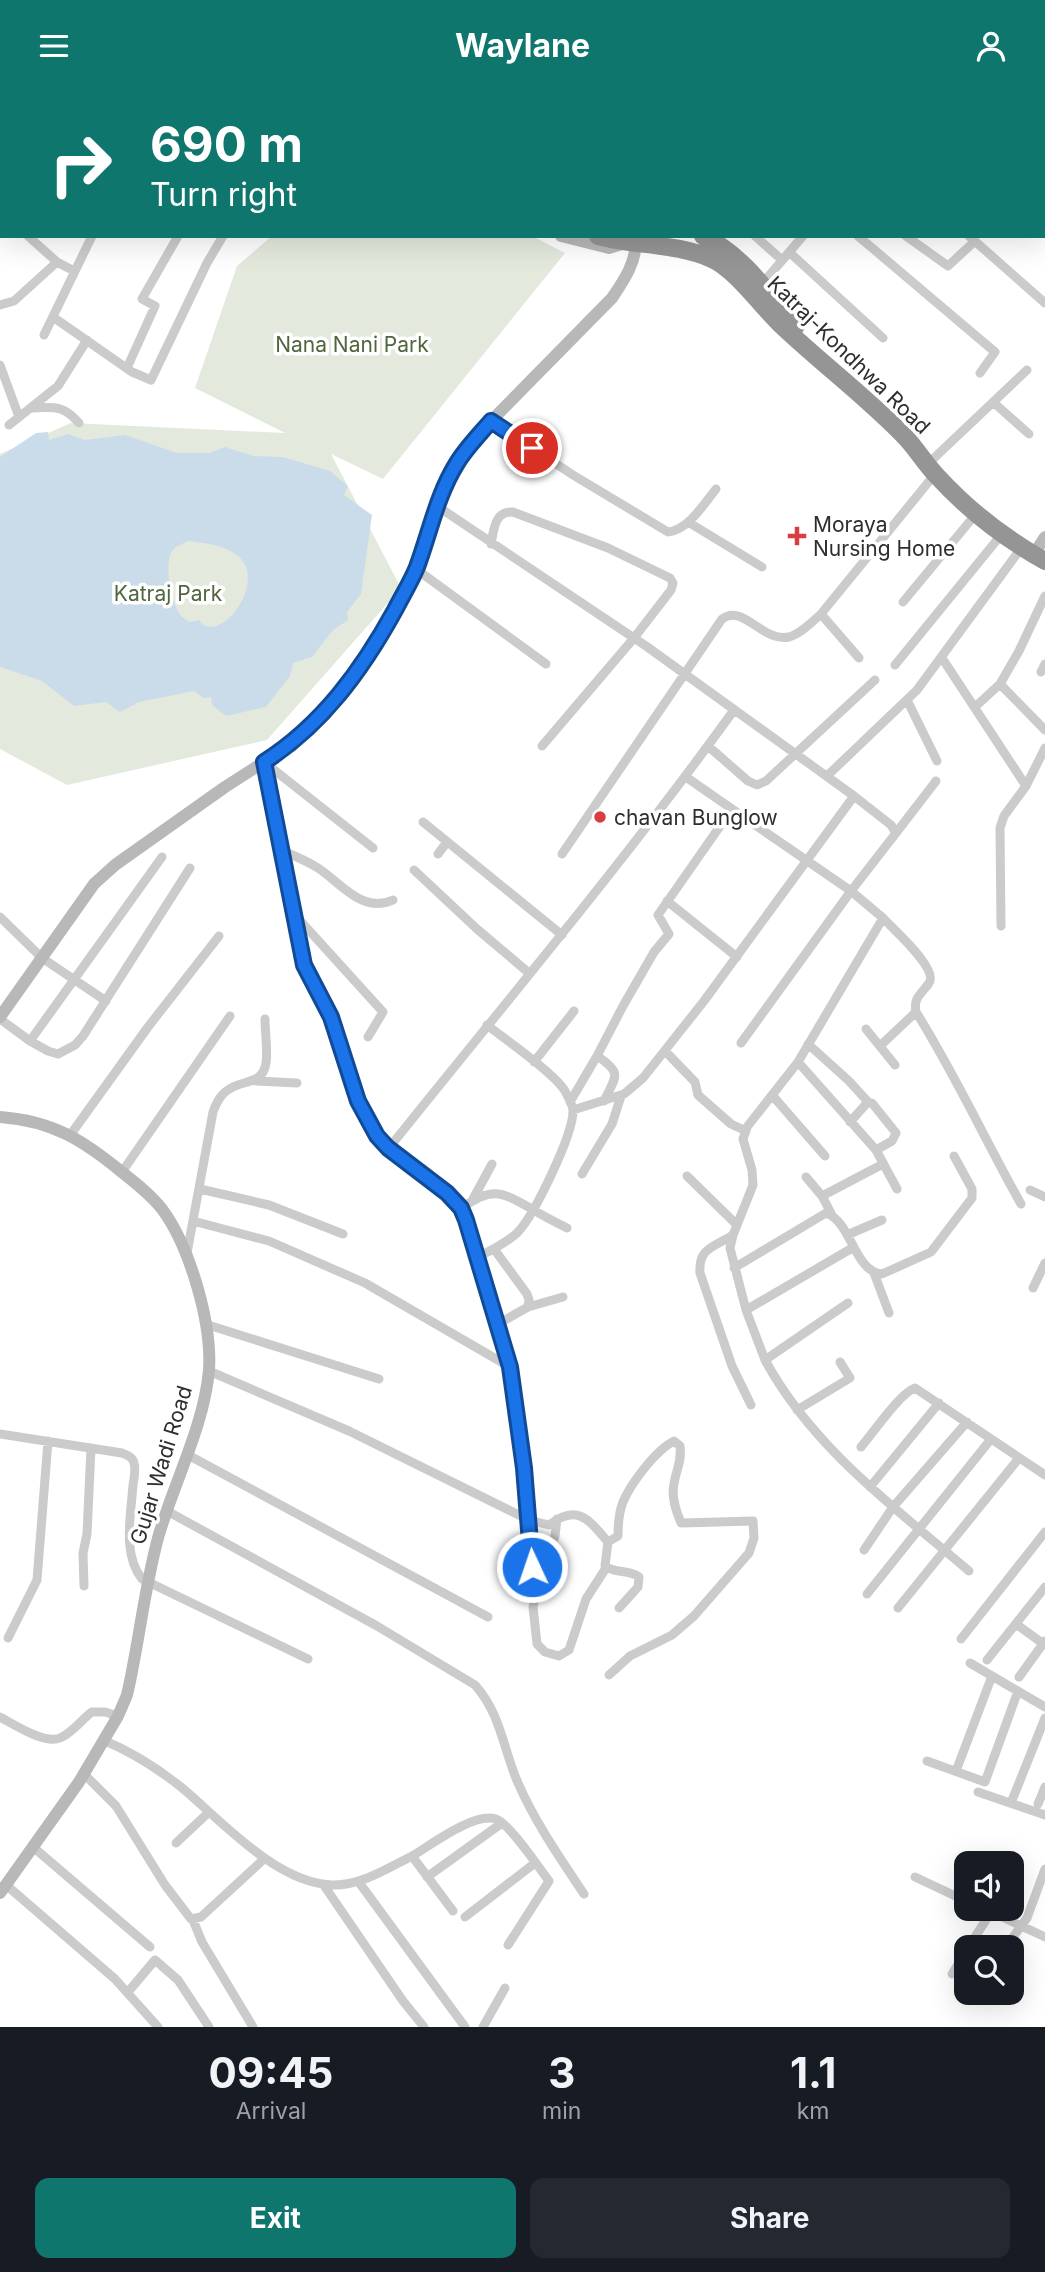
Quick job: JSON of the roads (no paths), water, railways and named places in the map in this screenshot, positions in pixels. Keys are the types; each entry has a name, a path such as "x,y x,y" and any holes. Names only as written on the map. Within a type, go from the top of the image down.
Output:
{"highway":[{"name":"Katraj-Kondhwa Road","path":"708,238 737,260 813,345 895,413 934,467 975,515 1001,535 1038,550"},
{"name":"Katraj-Kondhwa Road","path":"621,240 714,259 786,330 908,440 979,509 1038,550"}],"street":[{"path":"30,238 57,262 74,271"},
{"path":"44,335 91,238"},
{"path":"127,368 155,306 142,299 177,238"},
{"path":"52,317 127,368 151,380 207,263 222,238"},
{"path":"190,868 83,1036 66,1051 58,1054 48,1051 0,1018 94,884 115,865 289,746 326,711 380,636 416,569 437,506 458,461 491,421 612,297 625,279 632,264 621,240 609,248 569,238"},
{"path":"758,238 786,256 883,338"},
{"path":"761,285 801,238"},
{"path":"860,238 995,352 981,373"},
{"path":"909,238 948,266 972,239 1045,303"},
{"path":"0,305 13,301 57,262"},
{"path":"9,425 58,386 87,340"},
{"path":"0,365 12,391 19,417"},
{"path":"562,854 722,619 729,614 736,614 778,638 797,633 821,614 934,467 993,402 1027,370"},
{"path":"993,402 1029,434"},
{"path":"30,409 54,407 68,411 79,423"},
{"path":"491,421 668,533 676,531 688,522 716,489"},
{"path":"437,506 634,638 827,776 891,825 896,832"},
{"path":"491,544 497,519 506,512 513,512 608,548 670,578 673,583 671,590 634,638 542,746"},
{"path":"903,602 975,515"},
{"path":"688,522 762,567"},
{"path":"895,666 1001,535"},
{"path":"827,776 917,690 1038,550"},
{"path":"416,569 546,664"},
{"path":"975,707 1000,684 1045,596"},
{"path":"821,614 859,658"},
{"path":"942,658 1026,786"},
{"path":"709,746 748,781 757,785 766,781 875,680"},
{"path":"1000,684 1045,730"},
{"path":"907,699 937,761"},
{"path":"388,1148 562,935 686,777 734,710"},
{"path":"1001,926 1000,828 1004,816 1026,786 1045,748"},
{"path":"264,762 373,848"},
{"path":"264,762 304,965 331,1017 358,1101 377,1136 388,1148 447,1193 461,1208 510,1367 529,1520 533,1591"},
{"path":"686,777 851,891 883,918 918,954 932,978 917,998 916,1012 966,1098 976,1124 1021,1205"},
{"path":"741,1043 851,891 936,781"},
{"path":"572,1106 621,1096 643,1078 737,957 854,796"},
{"path":"476,1258 516,1234 534,1210 566,1140 572,1106 654,952 669,934 658,915 732,809"},
{"path":"423,822 562,935"},
{"path":"438,854 447,842"},
{"path":"283,852 319,869 351,895 383,905 393,900"},
{"path":"30,1041 162,857"},
{"path":"414,870 529,974"},
{"path":"667,901 737,957"},
{"path":"293,914 383,1012 368,1037"},
{"path":"0,917 42,958 106,1001"},
{"path":"883,918 798,1062 746,1131 743,1139 752,1170 753,1185 730,1248 746,1310 777,1383 818,1435 870,1487 969,1571"},
{"path":"71,1135 148,1027 219,936"},
{"path":"534,1062 574,1011"},
{"path":"881,1045 916,1012"},
{"path":"122,1172 230,1016"},
{"path":"256,1081 266,1064 265,1020"},
{"path":"487,1024 564,1089 572,1106"},
{"path":"866,1028 895,1065"},
{"path":"808,1044 872,1104 896,1133 892,1141 876,1150"},
{"path":"665,1051 695,1082 698,1095 731,1124 746,1131"},
{"path":"597,1055 614,1068 615,1073 604,1101"},
{"path":"798,1062 876,1150 897,1189"},
{"path":"186,1254 217,1101 232,1087 256,1081 297,1083"},
{"path":"772,1095 825,1156"},
{"path":"582,1174 612,1124 621,1096"},
{"path":"850,1122 869,1103"},
{"name":"Gujar Wadi Road","path":"0,1117 38,1123 71,1135 122,1172 162,1209 177,1233 196,1283 205,1324 209,1371 188,1455 155,1549 127,1695 118,1716 83,1774 3,1888"},
{"path":"874,1273 882,1274 931,1252 968,1206 972,1189 954,1156"},
{"path":"472,1200 492,1164"},
{"path":"822,1196 883,1164"},
{"path":"687,1177 737,1225"},
{"path":"806,1177 822,1196 832,1215"},
{"path":"200,1189 269,1205 343,1234"},
{"path":"1030,1190 1045,1197"},
{"path":"461,1208 483,1194 495,1192 511,1196 567,1228"},
{"path":"734,1268 826,1213 839,1220 854,1247 874,1273 889,1313"},
{"path":"847,1234 882,1220"},
{"path":"193,1221 269,1241 365,1283 510,1367"},
{"path":"733,1235 702,1254 699,1273 732,1366 751,1405"},
{"path":"746,1310 854,1247"},
{"path":"494,1249 527,1294 527,1307"},
{"path":"1033,1288 1045,1263"},
{"path":"496,1325 527,1307 563,1297"},
{"path":"765,1360 848,1303"},
{"path":"205,1324 379,1379"},
{"path":"797,1410 850,1378 840,1362"},
{"path":"209,1371 349,1431 529,1520 549,1525 557,1519 579,1514 588,1519 608,1542"},
{"path":"861,1447 910,1390 915,1388 1045,1475"},
{"path":"870,1487 939,1403"},
{"path":"864,1550 893,1507 967,1422"},
{"path":"0,1434 122,1453 133,1459 135,1464 131,1554 138,1573 148,1583 308,1659"},
{"path":"867,1594 991,1439"},
{"path":"8,1638 37,1580 48,1441"},
{"path":"557,1519 555,1536 533,1607 537,1644 545,1652 559,1656 569,1650 586,1599 606,1568 608,1542 618,1535 623,1502 639,1477 666,1445 674,1441 680,1446 681,1460 673,1486 675,1507 681,1523 753,1521 754,1538 749,1553 694,1616 672,1635 630,1656 609,1675"},
{"path":"84,1586 83,1553 87,1534 91,1448"},
{"path":"188,1455 488,1617"},
{"path":"898,1608 1019,1458"},
{"path":"167,1511 377,1626 475,1685 495,1713 516,1780 530,1808 584,1893"},
{"path":"961,1639 1045,1532"},
{"path":"606,1568 633,1572 639,1577 638,1587 619,1608"},
{"path":"987,1660 1045,1587"},
{"path":"1016,1624 1044,1643 1019,1677"},
{"path":"970,1663 1045,1707"},
{"path":"956,1771 992,1676"},
{"path":"927,1761 985,1782 1018,1691"},
{"path":"0,1717 38,1736 54,1739 64,1737 92,1712 118,1716"},
{"path":"1011,1803 1045,1718"},
{"path":"103,1740 134,1753 179,1786 265,1858 292,1874 323,1884 358,1881 412,1856 475,1820 493,1818 502,1823 548,1881 508,1945"},
{"path":"83,1774 116,1806 186,1915 193,1920 202,1942 253,2027"},
{"path":"1038,1804 1045,1787"},
{"path":"978,1792 1045,1815"},
{"path":"176,1843 209,1812"},
{"path":"427,1877 502,1823"},
{"path":"33,1847 150,1947"},
{"path":"412,1856 453,1911"},
{"path":"193,1920 201,1917 265,1858"},
{"path":"465,1917 535,1863"},
{"path":"1013,1935 1027,1918 1045,1869"},
{"path":"915,1877 954,1895"},
{"path":"358,1881 465,2027"},
{"path":"323,1884 403,2001 424,2027"},
{"path":"3,1888 128,1992 158,2027"},
{"path":"1011,1921 1045,1937"},
{"path":"128,1992 155,1960 178,1980 209,2027"},
{"path":"483,2027 505,1988"}],"water":[{"name":"Katraj Park","path":"48,432 49,440 68,434 85,440 125,435 177,453 209,453 225,447 254,456 283,457 330,471 348,486 344,495 372,515 361,594 347,612 348,620 333,630 312,657 293,663 290,676 266,707 226,716 212,705 211,697 203,698 194,691 139,702 120,712 106,702 74,706 42,681 0,667 0,457 36,433","holes":["188,541 228,550 239,557 246,568 248,582 244,596 237,609 217,626 207,626 199,620 190,622 181,616 171,593 168,573 170,556 173,550"]}],"place":[{"name":"Moraya Nursing Home","path":"797,536"},
{"name":"chavan Bunglow","path":"600,817"}],"park label":[{"name":"Nana Nani Park","path":"352,344"}]}
